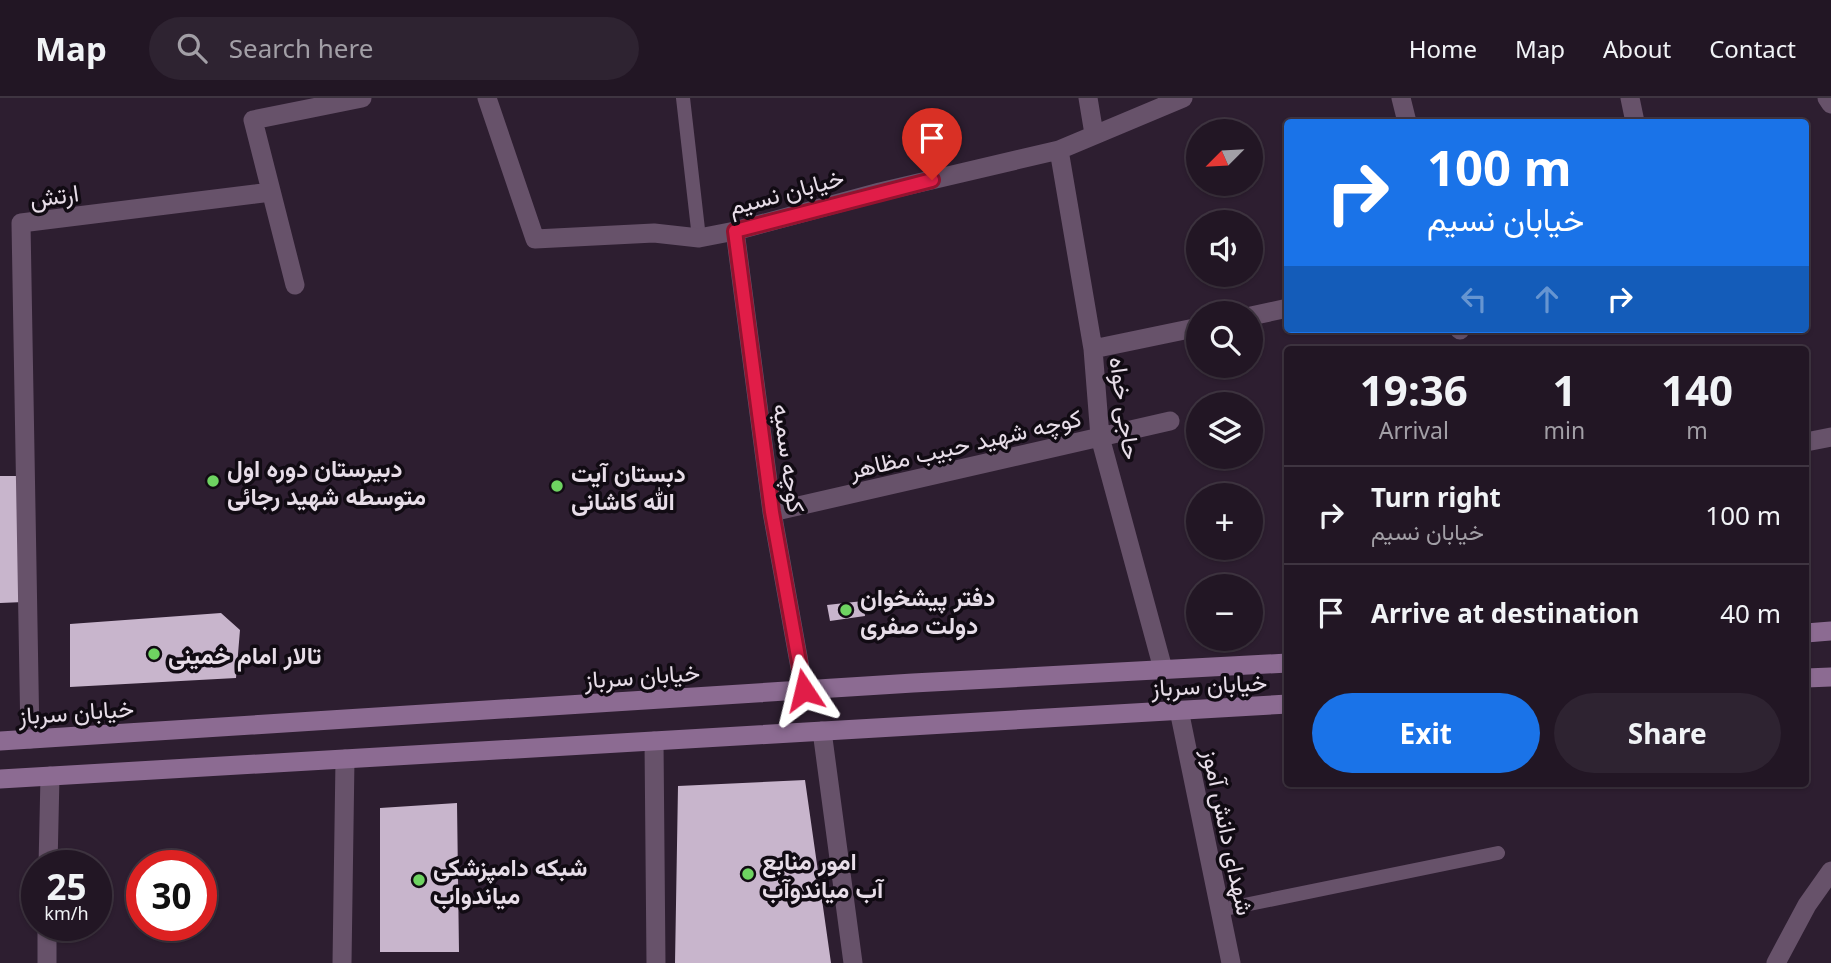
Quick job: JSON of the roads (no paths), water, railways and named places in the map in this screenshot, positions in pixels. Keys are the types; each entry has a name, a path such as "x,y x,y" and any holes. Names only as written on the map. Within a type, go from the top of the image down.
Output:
{"main road":[{"path":"1809,633 1831,631"},
{"name":"خیابان سرباز","path":"0,741 804,690 1284,663"},
{"path":"1809,678 1831,677"},
{"name":"خیابان سرباز","path":"0,779 1284,704"}],"street":[{"path":"295,285 253,120 362,98"},
{"name":"خیابان نسیم","path":"487,98 535,239 654,233 699,238 735,231 880,192 1059,150 1183,98"},
{"path":"1088,98 1094,134"},
{"path":"1401,98 1406,119"},
{"path":"1630,98 1634,119"},
{"path":"1827,98 1831,104"},
{"name":"حاجی خواه","path":"1059,150 1093,349 1100,437 1163,669"},
{"name":"ارتش","path":"30,739 21,223 271,191"},
{"name":"کوچه سمیه","path":"735,231 772,512 804,690"},
{"path":"1263,313 1284,309"},
{"path":"1093,349 1186,330"},
{"name":"کوچه شهید حبیب مظاهر","path":"772,512 1170,421"},
{"path":"1809,441 1831,437"},
{"name":"شهدای دانش آموز","path":"1179,710 1231,963"},
{"path":"822,730 853,963"},
{"path":"654,741 656,963"},
{"path":"342,963 345,759"},
{"path":"48,850 50,776"},
{"path":"1776,963 1807,905 1831,871"},
{"path":"47,941 47,963"}],"lane":[{"path":"683,98 699,238"},
{"path":"1220,910 1498,853"}],"place":[{"name":"دبیرستان دوره اول متوسطه شهید رجائی","path":"213,481"},
{"name":"دبستان آیت الله کاشانی","path":"557,486"},
{"name":"دفتر پیشخوان دولت صفری","path":"846,610"},
{"name":"تالار امام خمینی","path":"154,654"},
{"name":"امور منابع آب میاندوآب","path":"748,874"},
{"name":"شبکه دامپزشکی میاندواب","path":"419,880"}]}
